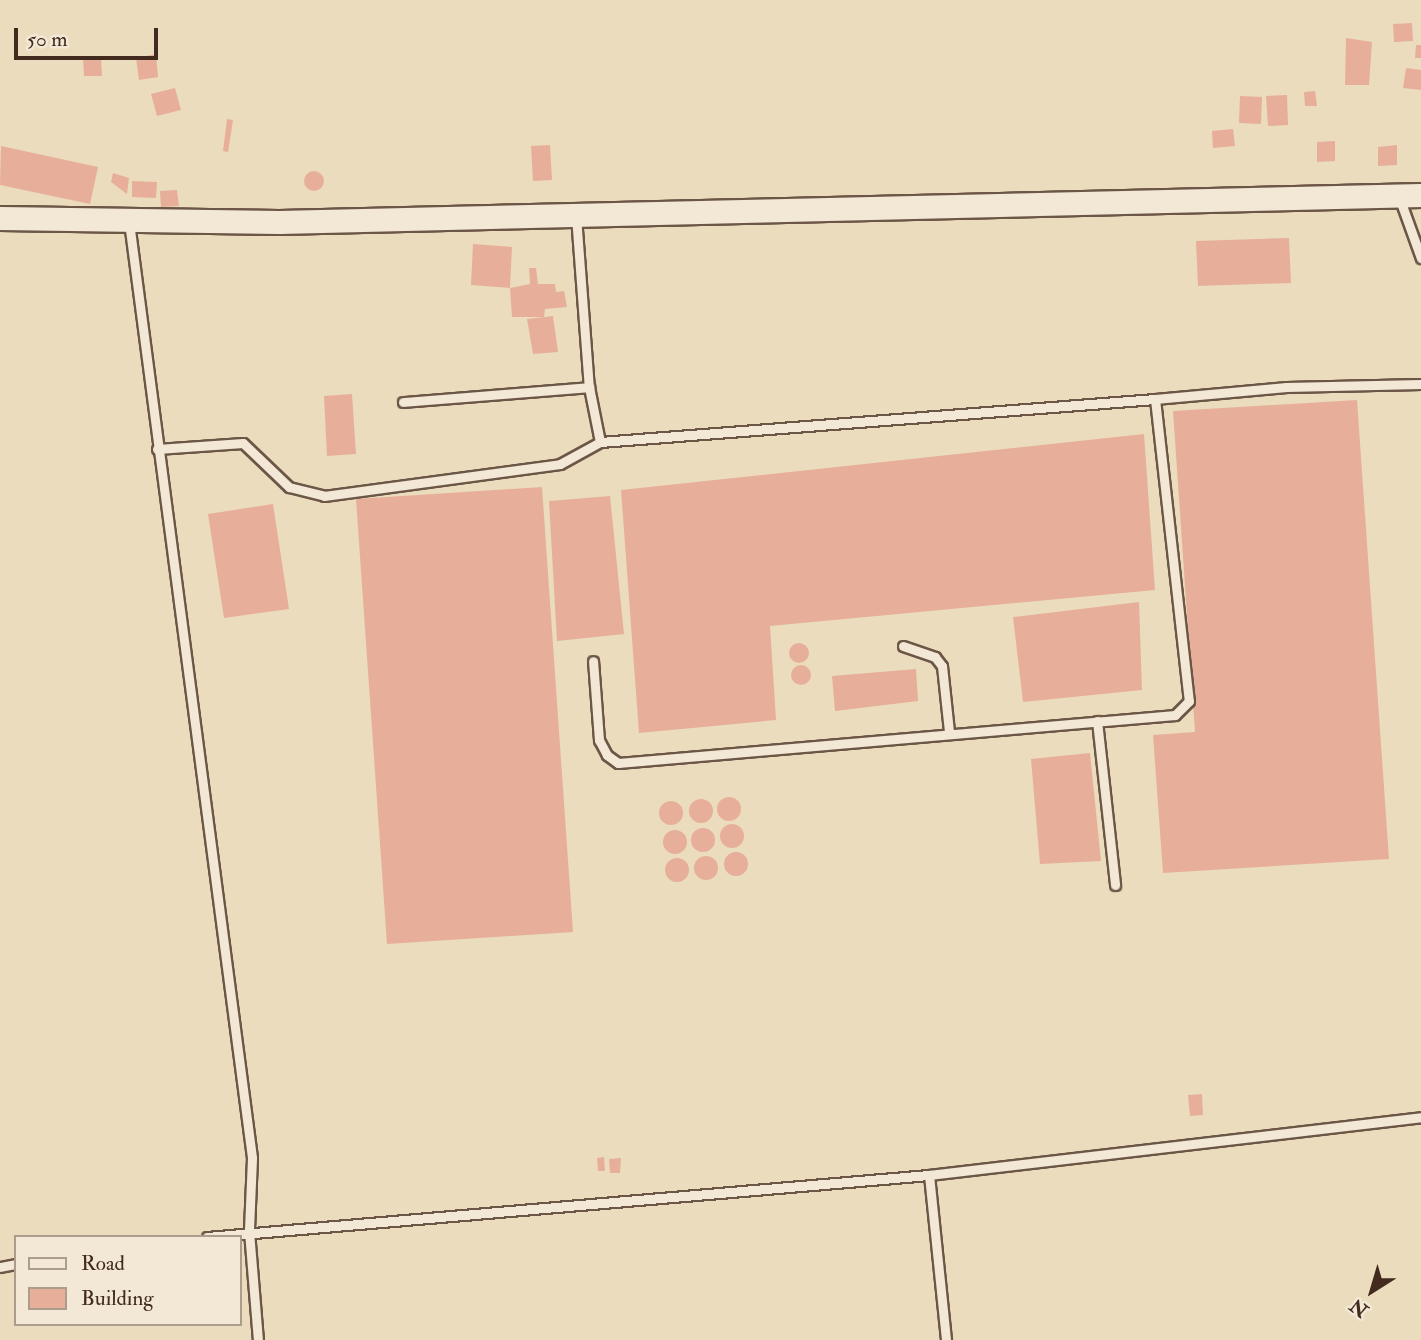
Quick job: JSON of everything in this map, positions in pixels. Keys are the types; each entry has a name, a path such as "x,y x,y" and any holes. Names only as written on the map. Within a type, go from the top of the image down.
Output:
{"street":[{"path":"0,218 129,222 1410,195"}],"lane":[{"path":"1410,195 1421,258"},
{"path":"576,212 589,387 600,442"},
{"path":"129,222 252,1158 249,1231 258,1340"},
{"path":"157,449 243,443 289,487 324,496 560,464 600,442 1286,387 1421,384"},
{"path":"402,402 589,387"},
{"path":"593,660 599,740 607,755 618,763 949,731 1175,715 1189,701 1156,398"},
{"path":"903,646 935,657 942,666 949,731"},
{"path":"1097,721 1115,885"},
{"path":"221,1235 929,1175 1421,1117"},
{"path":"929,1175 946,1340"}],"building":[{"path":"1412,23 1413,41 1394,42 1393,24"},
{"path":"1346,38 1372,42 1369,85 1345,85"},
{"path":"1416,45 1421,45 1421,58 1415,58"},
{"path":"156,54 158,77 139,80 136,58"},
{"path":"83,58 101,58 102,76 84,76"},
{"path":"1406,68 1421,70 1421,90 1403,88"},
{"path":"175,88 181,110 157,116 151,94"},
{"path":"1315,91 1317,106 1305,106 1304,92"},
{"path":"1287,95 1288,125 1268,126 1266,96"},
{"path":"1240,96 1262,97 1261,124 1239,123"},
{"path":"227,119 233,120 228,152 223,151"},
{"path":"1233,129 1235,146 1213,148 1212,131"},
{"path":"1335,141 1335,161 1317,162 1317,142"},
{"path":"550,145 552,180 533,181 531,146"},
{"path":"1397,145 1397,165 1378,166 1378,147"},
{"path":"1,146 98,167 90,204 0,185"},
{"path":"314,171 321,174 324,181 321,188 314,191 307,188 304,181 307,174"},
{"path":"113,173 129,178 127,194 111,182"},
{"path":"132,181 157,182 156,198 132,197"},
{"path":"177,190 179,206 161,207 160,191"},
{"path":"1289,238 1291,283 1198,286 1196,241"},
{"path":"473,244 512,247 510,288 471,285"},
{"path":"529,268 536,268 538,284 555,284 556,292 564,291 567,307 545,309 544,317 512,317 510,288 530,284"},
{"path":"553,316 558,352 533,354 527,319"},
{"path":"352,394 356,454 327,456 324,396"},
{"path":"1357,400 1389,859 1163,873 1153,735 1195,732 1173,411"},
{"path":"1144,434 1155,590 770,626 776,720 639,733 621,490"},
{"path":"542,487 573,932 387,944 356,499"},
{"path":"610,496 624,634 557,641 549,501"},
{"path":"273,504 289,609 224,618 208,514"},
{"path":"1139,602 1142,690 1023,702 1013,617"},
{"path":"799,643 806,646 809,653 806,660 799,663 792,660 789,653 792,646"},
{"path":"801,665 808,668 811,675 808,682 801,685 794,682 791,675 794,668"},
{"path":"916,669 918,701 835,711 832,676"},
{"path":"1090,753 1101,861 1040,864 1031,759"},
{"path":"729,797 740,804 741,809 734,820 729,821 718,814 717,809 724,798"},
{"path":"701,799 710,802 713,811 710,820 701,823 692,820 689,811 692,802"},
{"path":"671,801 680,804 683,813 680,822 671,825 662,822 659,813 662,804"},
{"path":"732,824 743,831 744,836 737,847 732,848 721,841 720,836 727,825"},
{"path":"703,828 714,835 715,840 708,851 703,852 692,845 691,840 698,829"},
{"path":"675,830 686,837 687,842 680,853 675,854 664,847 663,842 670,831"},
{"path":"736,852 747,859 748,864 741,875 736,876 725,869 724,864 731,853"},
{"path":"706,856 717,863 718,868 711,879 706,880 695,873 694,868 701,857"},
{"path":"677,858 688,865 689,870 682,881 677,882 666,875 665,870 672,859"},
{"path":"1202,1094 1203,1115 1190,1116 1188,1095"},
{"path":"604,1157 605,1171 598,1171 597,1158"},
{"path":"621,1158 620,1173 610,1173 609,1159"}]}
